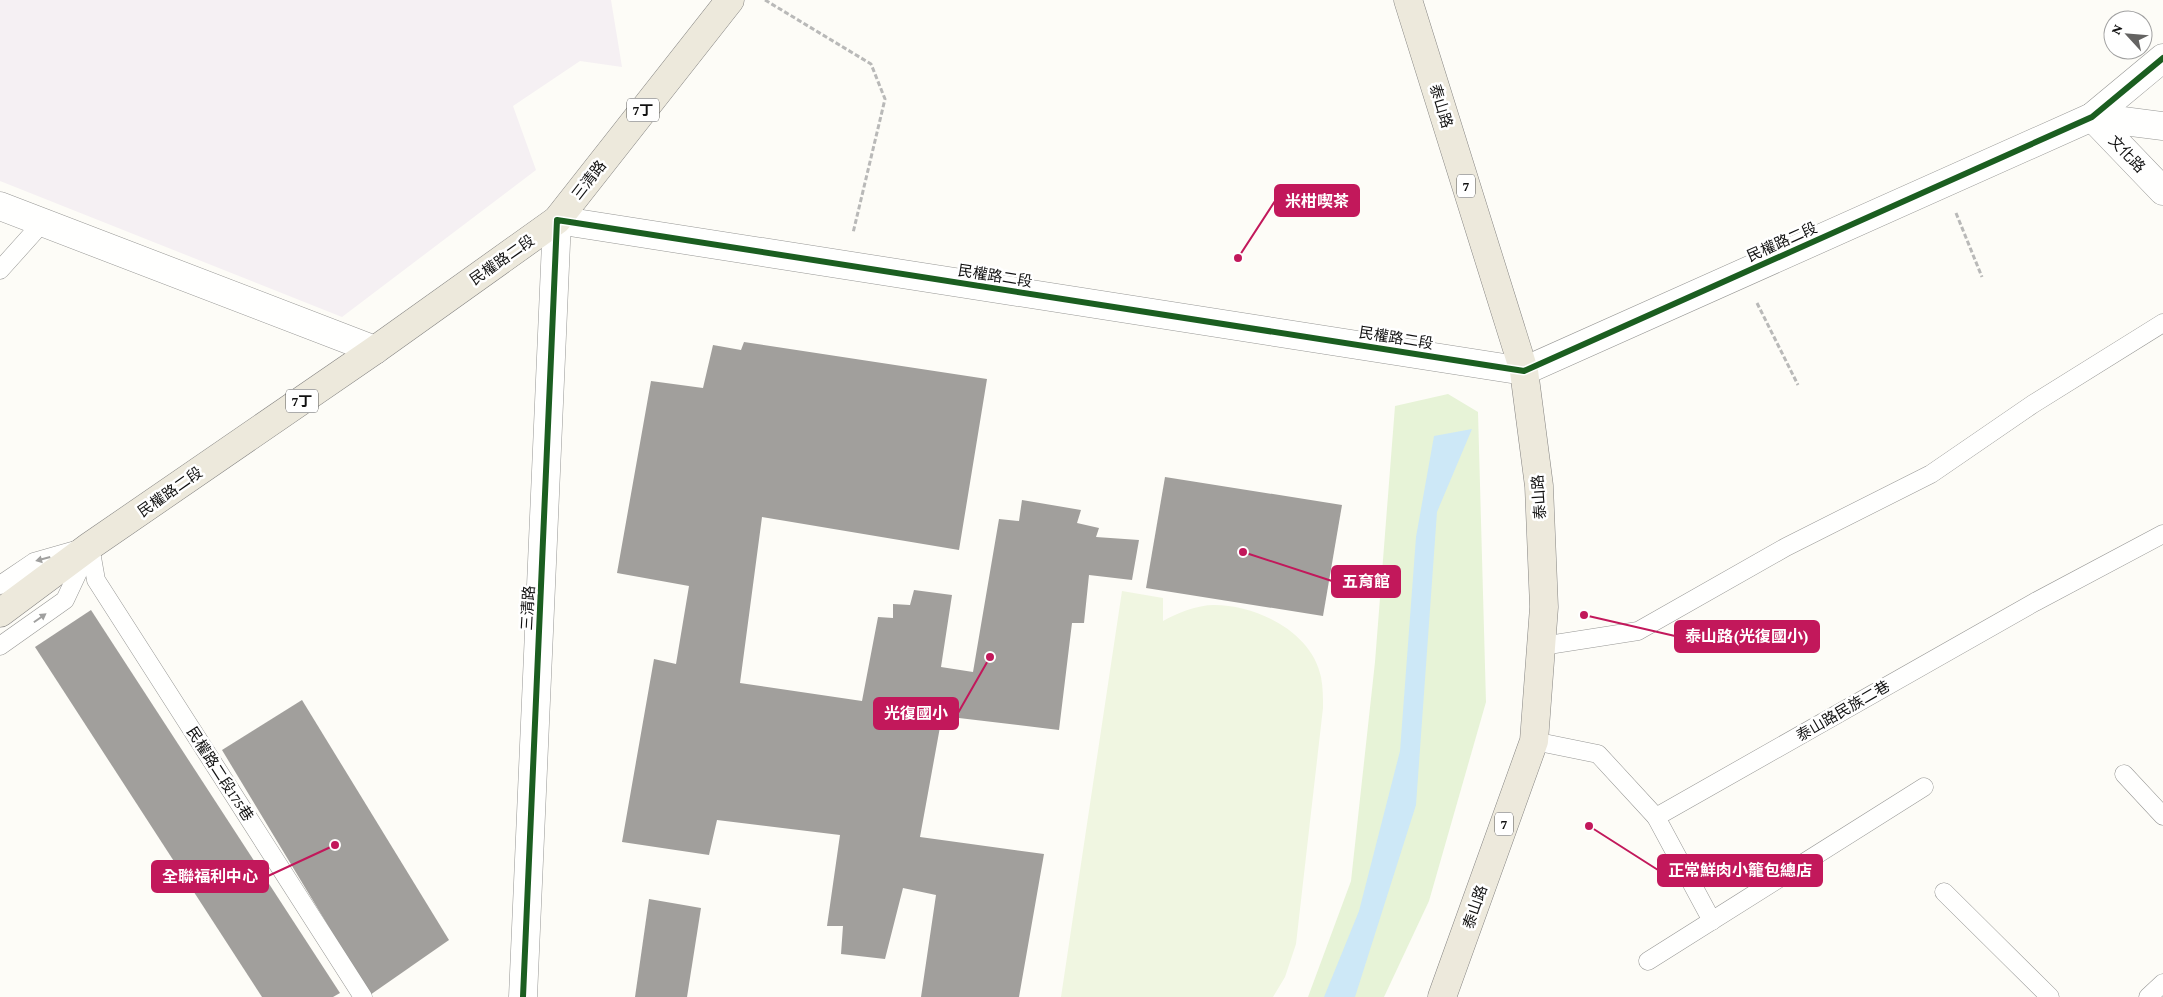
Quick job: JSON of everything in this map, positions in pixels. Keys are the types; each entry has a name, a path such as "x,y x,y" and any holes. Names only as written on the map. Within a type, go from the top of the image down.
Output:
{"main road":[{"name":"三清路","path":"557,220 730,0"},
{"name":"泰山路","path":"1408,0 1524,371 1539,486 1544,607 1534,741 1442,997"},
{"name":"民權路二段","path":"0,612 90,546 376,350 557,220"}],"street":[{"name":"民權路二段","path":"557,220 1524,371 2092,117 2163,58"},
{"path":"2092,117 2163,126"},
{"name":"文化路","path":"2092,117 2163,191"},
{"path":"0,206 376,350"},
{"name":"三清路","path":"523,997 557,220"}],"lane":[{"path":"0,270 43,222"},
{"path":"1542,646 1638,631 1786,547 1930,474 2033,404 2163,323"},
{"name":"泰山路民族二巷","path":"1656,818 2035,602 2163,534"},
{"path":"0,646 65,600 90,546"},
{"name":"民權路二段","path":"0,585 34,562 90,546"},
{"name":"民權路二段175巷","path":"90,546 96,580 363,997"},
{"path":"1534,741 1598,754 1656,818 1712,921"},
{"path":"2124,774 2163,816"},
{"path":"1648,961 1924,787"},
{"path":"1944,892 2050,997"},
{"path":"2148,997 2163,983"}],"path":[{"path":"765,0 871,64 885,99 845,265"},
{"path":"1944,183 1982,277"},
{"path":"1742,274 1798,385"}],"shaded area":[{"path":"0,0 611,0 622,67 580,61 513,106 536,170 342,317 0,181"}],"green space":[{"path":"1448,394 1478,412 1486,702 1429,901 1384,997 1308,997 1351,881 1375,662 1395,406"},
{"path":"1122,591 1163,598 1163,621 1174,615 1201,606 1231,606 1248,610 1280,624 1295,634 1316,661 1322,681 1323,708 1296,944 1285,977 1273,997 1061,997"}],"water":[{"path":"1472,429 1437,512 1416,805 1355,997 1324,997 1359,911 1400,751 1416,537 1434,436"}],"building":[{"path":"744,342 987,379 959,550 762,517 740,683 862,701 878,617 893,618 893,604 910,605 914,590 952,595 941,667 973,672 999,519 1019,521 1022,500 1081,510 1077,523 1099,528 1096,537 1139,540 1132,580 1089,575 1084,623 1072,623 1059,730 942,716 920,837 1044,854 1019,997 921,997 936,895 903,888 885,959 841,954 843,926 827,926 840,835 717,820 709,855 622,842 654,659 676,664 689,586 617,573 651,381 703,388 713,345 741,350"},
{"path":"1165,477 1342,505 1323,616 1146,588"},
{"path":"91,610 340,993 333,997 262,997 35,647"},
{"path":"302,700 449,940 370,995 222,750"},
{"path":"649,899 701,908 687,997 635,997"}],"cycle path":[{"path":"523,997 557,220 1524,371 2092,117 2163,58"}],"place":[{"name":"米柑喫茶","path":"1238,258"},
{"name":"五育館","path":"1243,552"},
{"name":"泰山路(光復國小)","path":"1584,615"},
{"name":"光復國小","path":"990,657"},
{"name":"正常鮮肉小籠包總店","path":"1589,826"},
{"name":"全聯福利中心","path":"335,845"}]}
